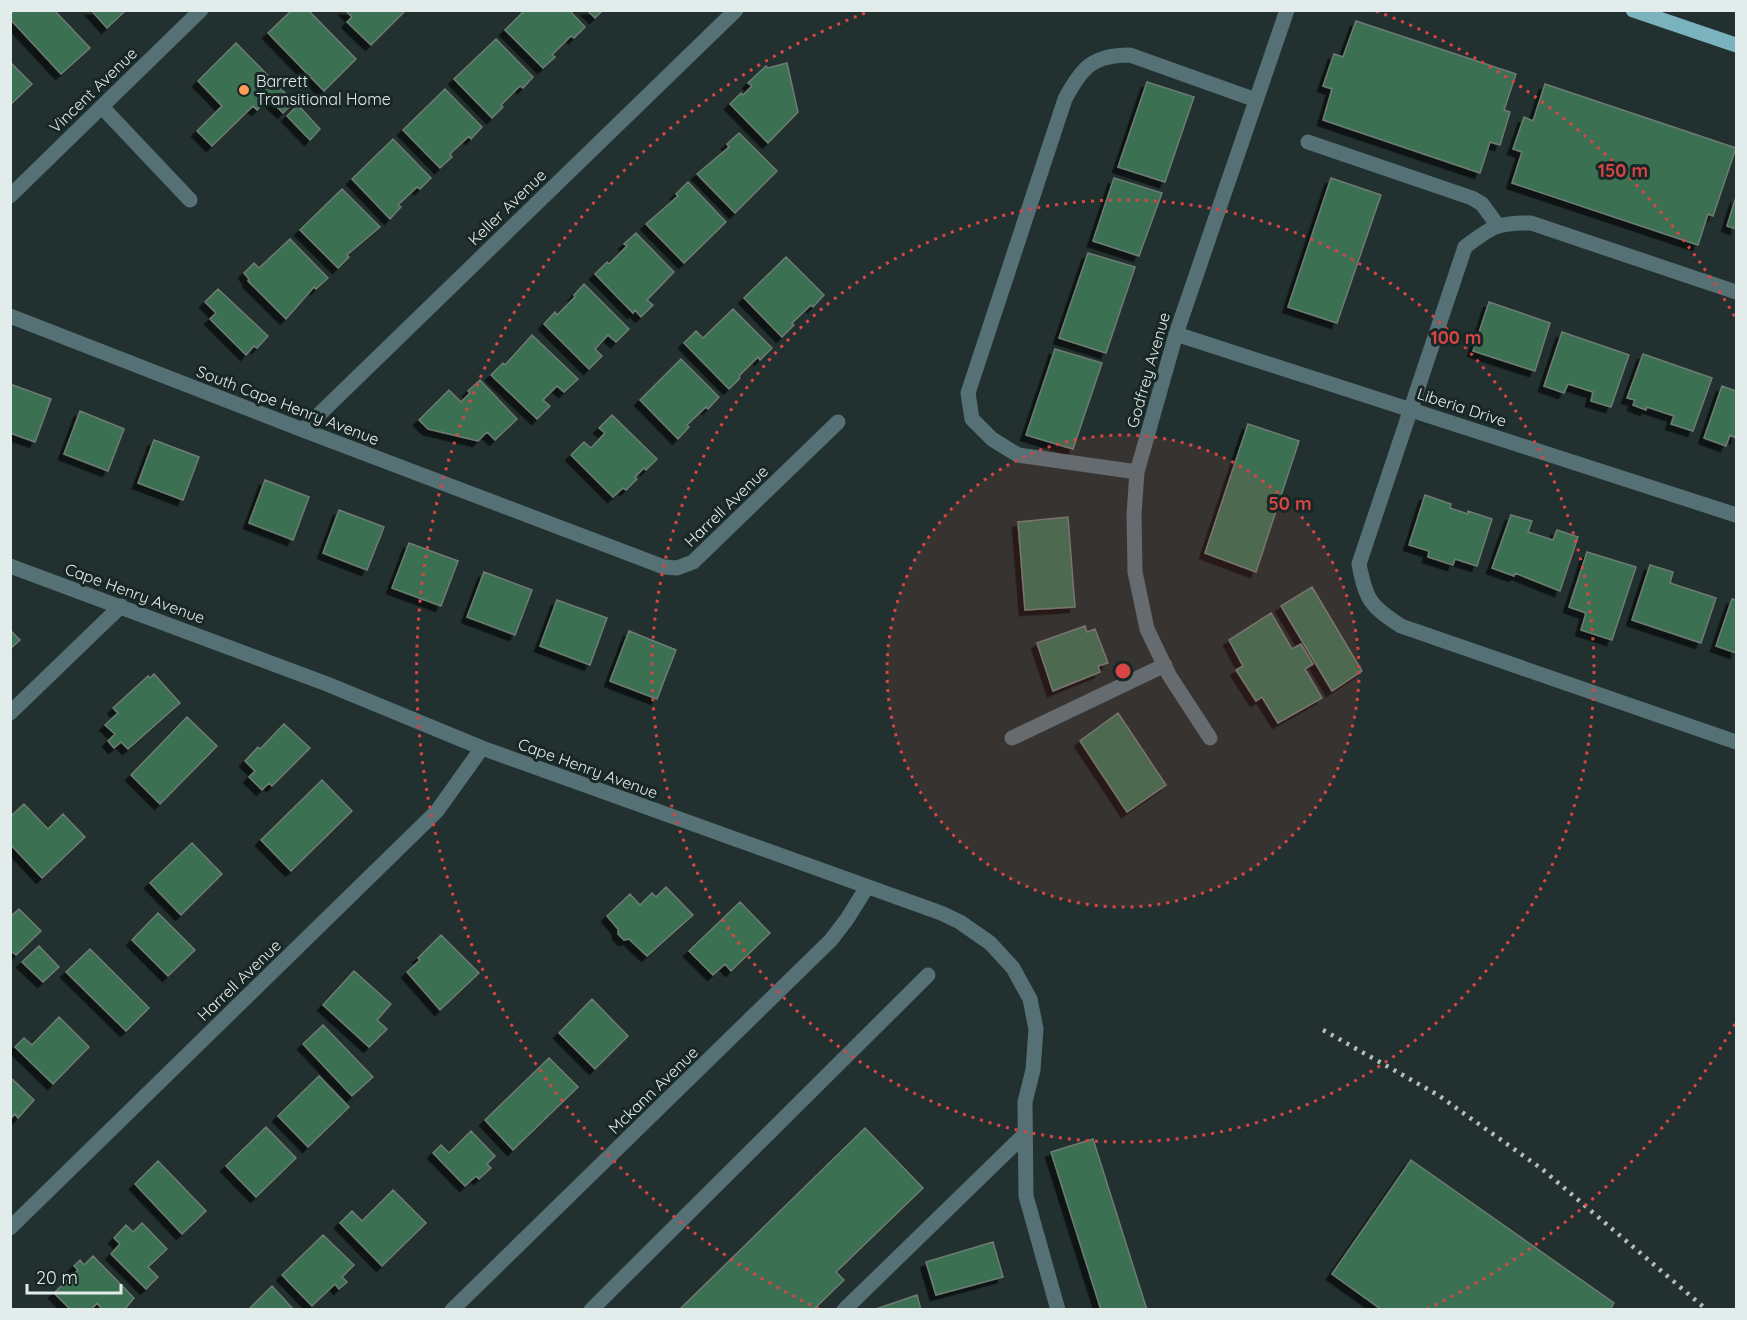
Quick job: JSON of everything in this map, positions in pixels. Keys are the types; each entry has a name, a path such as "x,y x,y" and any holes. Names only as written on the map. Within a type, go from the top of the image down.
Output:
{"main road":[{"path":"1633,10 1737,45"}],"street":[{"name":"Vincent Avenue","path":"10,196 201,10"},
{"name":"Keller Avenue","path":"303,430 736,10"},
{"name":"Godfrey Avenue","path":"1210,738 1165,665 1147,629 1135,572 1134,514 1137,472 1176,334 1287,10"},
{"path":"1137,472 1018,455 992,439 972,419 968,393 1065,99 1075,80 1089,64 1111,55 1130,55 1256,100"},
{"path":"102,107 190,200"},
{"path":"1308,142 1472,198 1482,204 1498,226"},
{"path":"1737,292 1531,223 1507,223 1484,232 1465,247 1359,564 1365,591 1377,610 1401,626 1737,742"},
{"name":"South Cape Henry Avenue","path":"10,316 553,525"},
{"name":"Liberia Drive","path":"1176,334 1737,515"},
{"name":"Harrell Avenue","path":"553,525 664,567 677,568 693,562 838,422"},
{"name":"Cape Henry Avenue","path":"10,566 327,684 482,748 960,922 990,943 1013,968 1030,999 1036,1029 1033,1070 1025,1102 1026,1196 1058,1310"},
{"path":"10,712 121,606"},
{"path":"1012,738 1165,665"},
{"name":"Harrell Avenue","path":"10,1228 437,812 482,748"},
{"name":"Mckann Avenue","path":"452,1310 831,940 847,920 867,887"},
{"path":"591,1310 928,975"},
{"path":"844,1310 1025,1134"}],"building":[{"path":"15,10 54,10 90,48 61,74 10,19 10,15"},
{"path":"91,10 126,10 107,28"},
{"path":"292,10 308,10 356,59 324,91 268,33"},
{"path":"345,10 406,10 371,45 347,22 352,17"},
{"path":"525,10 569,10 585,27 574,38 571,36 543,68 505,30"},
{"path":"587,10 603,10 595,18"},
{"path":"1356,21 1516,74 1504,110 1510,112 1500,145 1490,142 1480,173 1323,120 1332,89 1323,86 1334,54 1343,57"},
{"path":"496,39 533,77 501,105 503,107 492,118 454,79"},
{"name":"Barrett Transitional Home","path":"236,43 294,102 283,113 269,99 257,110 253,106 212,146 197,131 222,106 198,81"},
{"path":"10,62 32,84 10,105"},
{"path":"787,63 798,112 768,143 730,104 752,86 748,83 766,66 768,68"},
{"path":"1147,82 1194,97 1165,182 1118,167"},
{"path":"1545,84 1736,148 1713,216 1708,214 1698,245 1512,183 1522,152 1513,149 1524,117 1533,121"},
{"path":"445,89 482,127 471,139 469,136 450,154 452,157 440,168 403,130"},
{"path":"298,105 320,129 310,140 287,116"},
{"path":"739,133 777,171 735,213 697,174 729,147 727,144"},
{"path":"393,139 431,178 420,189 417,187 398,205 401,207 390,219 352,179"},
{"path":"1114,178 1162,193 1139,256 1093,241"},
{"path":"1331,178 1381,195 1337,323 1288,307"},
{"path":"688,182 726,222 684,263 646,224 678,196 676,194"},
{"path":"342,189 380,227 347,255 349,257 338,268 300,230"},
{"path":"1736,197 1736,229 1727,226"},
{"path":"636,233 674,272 647,300 653,305 641,317 635,310 633,313 595,274 627,246 624,244"},
{"path":"290,239 328,278 316,289 314,287 286,319 248,281 244,273 254,263 259,268"},
{"path":"1088,253 1135,267 1106,353 1059,338"},
{"path":"786,257 824,295 792,323 794,325 782,337 744,298"},
{"path":"584,284 629,329 616,342 608,335 595,349 602,356 589,369 544,324 555,312 557,315 575,297 574,295"},
{"path":"218,289 268,336 257,348 254,346 246,355 210,319 216,313 205,302"},
{"path":"1489,302 1550,323 1535,371 1473,351"},
{"path":"733,309 772,348 760,360 758,357 729,389 684,343 696,331 703,338"},
{"path":"1562,332 1629,355 1611,407 1591,401 1593,392 1568,384 1564,393 1544,386"},
{"path":"532,335 578,379 564,392 557,386 543,400 550,406 537,419 491,375 503,363 505,365"},
{"path":"1055,349 1102,363 1073,449 1026,435"},
{"path":"1643,354 1712,378 1693,431 1671,424 1674,416 1647,407 1646,410 1633,405 1635,400 1627,398"},
{"path":"681,359 719,397 687,425 689,427 678,439 640,400"},
{"path":"480,380 517,419 495,440 487,432 478,441 428,429 419,420 449,390 461,402 470,393 468,391"},
{"path":"10,384 51,399 35,442 10,433"},
{"path":"1722,386 1736,391 1736,438 1730,435 1726,446 1704,438"},
{"path":"80,411 124,429 108,471 64,454"},
{"path":"612,415 657,459 635,477 637,479 626,490 623,488 613,497 571,455 584,442 591,448 605,433 599,428"},
{"path":"1248,424 1299,441 1256,572 1205,553"},
{"path":"154,440 199,457 183,500 138,483"},
{"path":"265,480 309,497 293,540 249,523"},
{"path":"1425,495 1451,504 1450,508 1492,519 1477,566 1455,559 1453,565 1428,557 1429,551 1409,545"},
{"path":"339,510 384,527 367,570 323,553"},
{"path":"1511,515 1532,521 1528,532 1553,540 1557,530 1578,537 1560,591 1515,573 1514,576 1492,568"},
{"path":"1068,517 1075,607 1025,610 1018,522"},
{"path":"409,543 458,561 441,606 392,588"},
{"path":"1587,552 1636,567 1612,640 1581,630 1586,613 1569,607"},
{"path":"1650,565 1673,572 1670,583 1716,598 1701,643 1632,620"},
{"path":"484,572 532,590 515,635 467,617"},
{"path":"1312,587 1362,671 1332,691 1281,606"},
{"path":"1732,599 1736,600 1736,653 1716,646"},
{"path":"557,600 607,618 590,665 540,646"},
{"path":"1271,613 1292,649 1301,644 1313,664 1305,669 1322,698 1278,723 1262,697 1256,701 1236,670 1243,666 1229,640"},
{"path":"1085,626 1087,632 1095,629 1108,663 1098,666 1100,672 1053,691 1037,643"},
{"path":"10,630 20,640 10,649"},
{"path":"629,631 676,650 657,699 610,681"},
{"path":"154,674 180,703 128,749 121,742 114,748 108,741 115,734 105,725 118,713 113,708 148,676 150,678"},
{"path":"1118,713 1166,785 1127,812 1080,741"},
{"path":"187,717 217,746 160,804 131,775"},
{"path":"284,724 310,748 272,786 269,783 262,790 249,777 255,771 245,761"},
{"path":"322,780 352,811 291,871 261,840"},
{"path":"24,804 48,829 63,814 85,837 42,878 10,844 10,817"},
{"path":"192,843 222,874 181,915 150,883"},
{"path":"666,887 693,915 647,956 629,939 624,940 618,934 618,929 607,916 630,894 640,905 652,893 656,897"},
{"path":"740,902 770,933 731,971 725,964 713,975 689,951"},
{"path":"19,909 41,931 16,955 10,950 10,917"},
{"path":"158,913 195,950 168,976 132,940"},
{"path":"441,935 479,973 440,1010 407,972"},
{"path":"39,946 59,967 43,982 22,962"},
{"path":"90,949 149,1008 126,1031 66,972"},
{"path":"354,971 391,1004 377,1020 387,1029 369,1047 323,1005"},
{"path":"592,999 628,1036 595,1069 559,1033"},
{"path":"59,1017 89,1047 53,1084 15,1047 24,1038 32,1045"},
{"path":"323,1025 373,1077 352,1096 303,1044"},
{"path":"549,1058 578,1087 513,1150 485,1120"},
{"path":"319,1076 349,1107 308,1147 278,1116"},
{"path":"10,1077 34,1100 18,1118 15,1114 10,1119"},
{"path":"266,1127 296,1158 256,1197 226,1166"},
{"path":"865,1128 923,1188 836,1272 844,1280 813,1310 679,1310"},
{"path":"471,1131 495,1156 487,1164 491,1168 479,1179 476,1176 465,1186 433,1153 441,1145 449,1153"},
{"path":"1093,1139 1147,1310 1101,1310 1051,1152"},
{"path":"1411,1160 1614,1303 1610,1310 1382,1310 1332,1274"},
{"path":"158,1161 206,1211 182,1234 135,1184"},
{"path":"393,1190 426,1223 382,1266 340,1223 352,1211 362,1221"},
{"path":"142,1223 167,1249 148,1267 158,1277 146,1289 111,1254 120,1244 114,1238 126,1225 133,1232"},
{"path":"323,1235 354,1265 342,1277 347,1282 339,1289 335,1284 312,1306 282,1275"},
{"path":"993,1242 1003,1277 936,1295 926,1262"},
{"path":"93,1256 134,1298 124,1310 103,1310 97,1303 91,1310 71,1310 54,1293 78,1270 74,1266 80,1260 84,1265"},
{"path":"272,1286 294,1310 248,1310"},
{"path":"917,1295 921,1310 873,1310"}],"railway":[{"path":"1323,1030 1438,1095 1542,1169 1707,1310"}],"place":[{"name":"Barrett Transitional Home","path":"244,90"}]}
